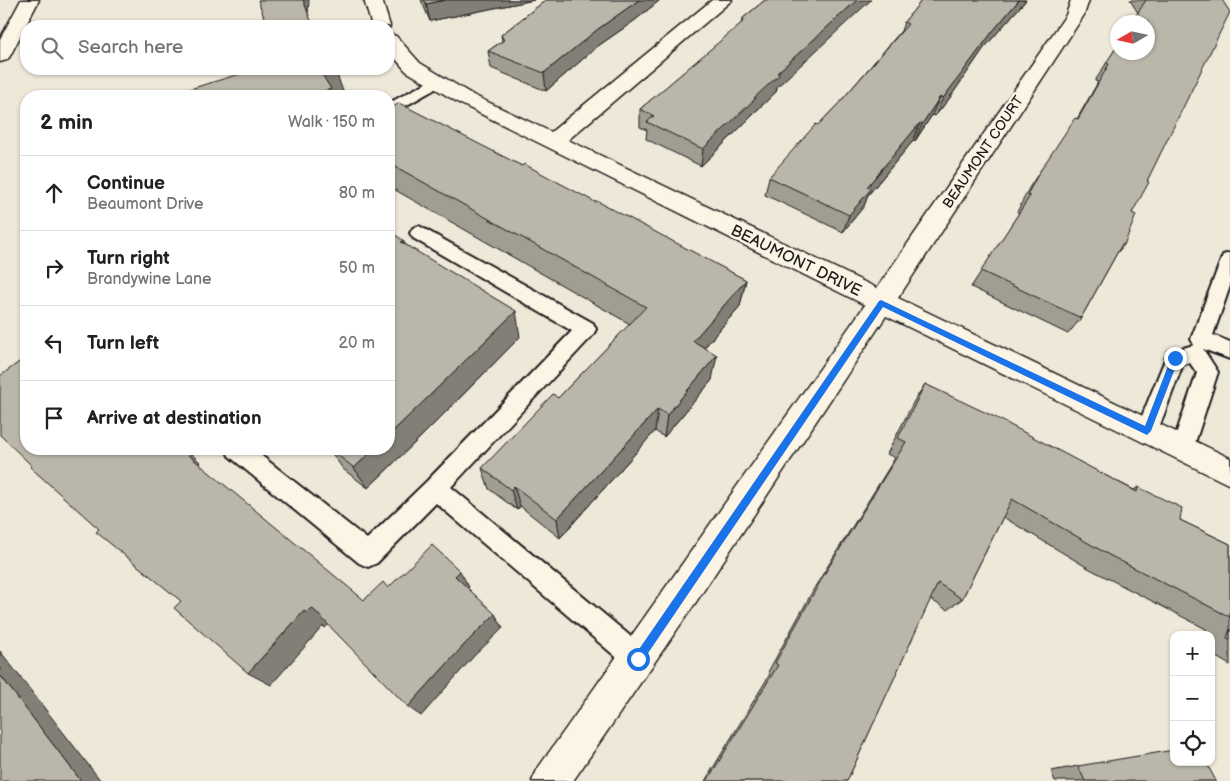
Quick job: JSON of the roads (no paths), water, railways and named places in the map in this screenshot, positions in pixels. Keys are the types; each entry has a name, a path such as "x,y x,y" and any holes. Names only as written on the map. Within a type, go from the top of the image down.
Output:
{"street":[{"path":"0,56 30,0"},
{"path":"373,0 379,20"},
{"path":"555,140 724,0"},
{"name":"BEAUMONT COURT","path":"881,303 1075,15 1080,0"},
{"name":"BEAUMONT DRIVE","path":"395,46 413,66 466,98 555,140 881,303 638,659 551,781"},
{"path":"881,303 1230,472"}],"lane":[{"path":"395,106 437,82"},
{"path":"244,455 368,555 435,488 586,329 419,234"},
{"path":"1182,449 1208,372 1198,346 1230,260"},
{"path":"1147,431 1175,358 1198,346 1230,351"},
{"path":"435,488 638,659"}]}
